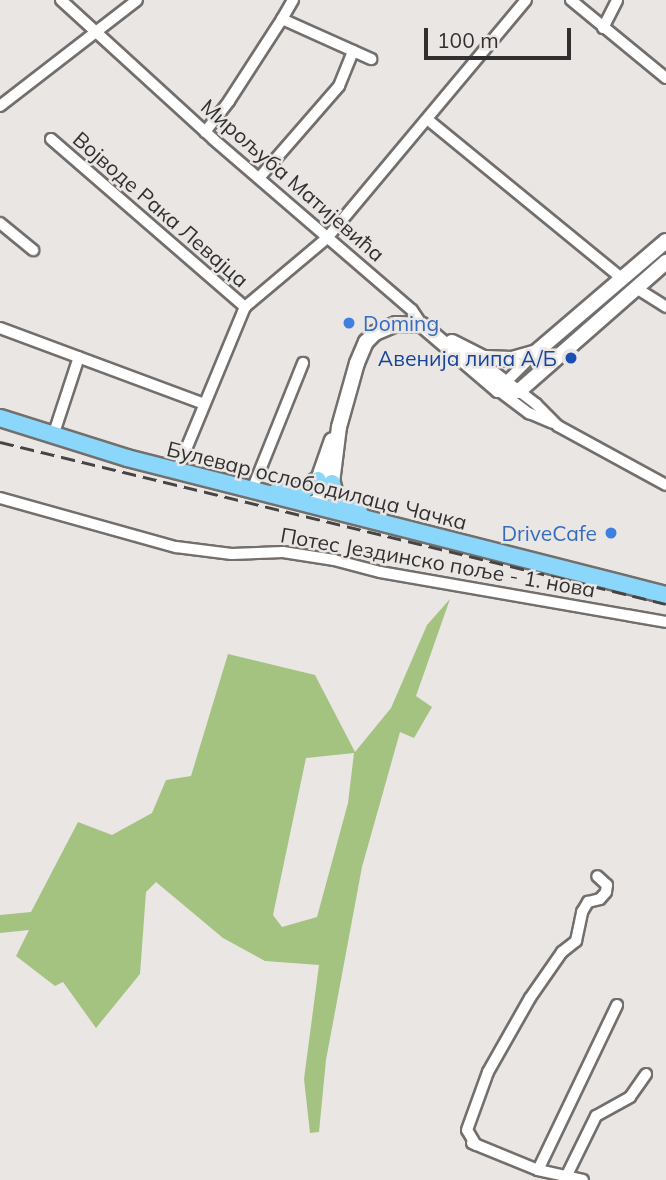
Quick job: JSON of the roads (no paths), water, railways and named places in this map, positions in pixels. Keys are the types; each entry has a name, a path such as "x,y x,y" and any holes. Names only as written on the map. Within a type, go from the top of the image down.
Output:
{"main road":[{"name":"Булевар ослободилаца Чачка","path":"0,418 177,471 318,504 365,519 666,595"},
{"path":"259,492 304,490 325,482 340,502 365,519"}],"street":[{"name":"Мирољуба Матијевића","path":"61,0 205,132 412,310 422,325 438,336 469,368 501,386"},
{"path":"0,106 137,0"},
{"path":"205,132 293,0"},
{"name":"Војводе Рака Левајца","path":"177,471 245,307 327,238 526,0"},
{"path":"571,0 666,79"},
{"path":"603,28 617,0"},
{"path":"282,19 371,59"},
{"path":"259,178 331,96 354,51"},
{"path":"427,119 621,278"},
{"name":"Војводе Рака Левајца","path":"51,139 245,307"},
{"path":"0,223 33,250"},
{"path":"501,386 536,352 666,242"},
{"path":"519,391 666,262"},
{"path":"636,288 666,307"},
{"path":"318,504 357,363 366,342 388,326 405,323 422,325"},
{"path":"0,328 204,404"},
{"path":"438,336 472,355 529,413 666,485"},
{"path":"472,355 512,359 536,352"},
{"path":"53,436 79,357"},
{"path":"259,492 303,363"},
{"path":"501,386 519,391 558,426"},
{"name":"Потес Јездинско поље - 1. нова","path":"0,498 176,547 232,554 283,552 334,560 380,572 666,622"},
{"path":"583,1180 538,1170 471,1143 467,1130 488,1072 530,999 562,952 576,941 582,912 588,902 600,899 606,892 607,885 597,876"},
{"path":"538,1170 617,1004"},
{"path":"567,1175 592,1121 603,1109 630,1097 646,1074"}],"railway":[{"path":"0,442 666,604"}],"place":[{"name":"Doming","path":"349,323"},
{"name":"Авенија липа А/Б","path":"571,358"},
{"name":"DriveCafe","path":"611,533"}]}
